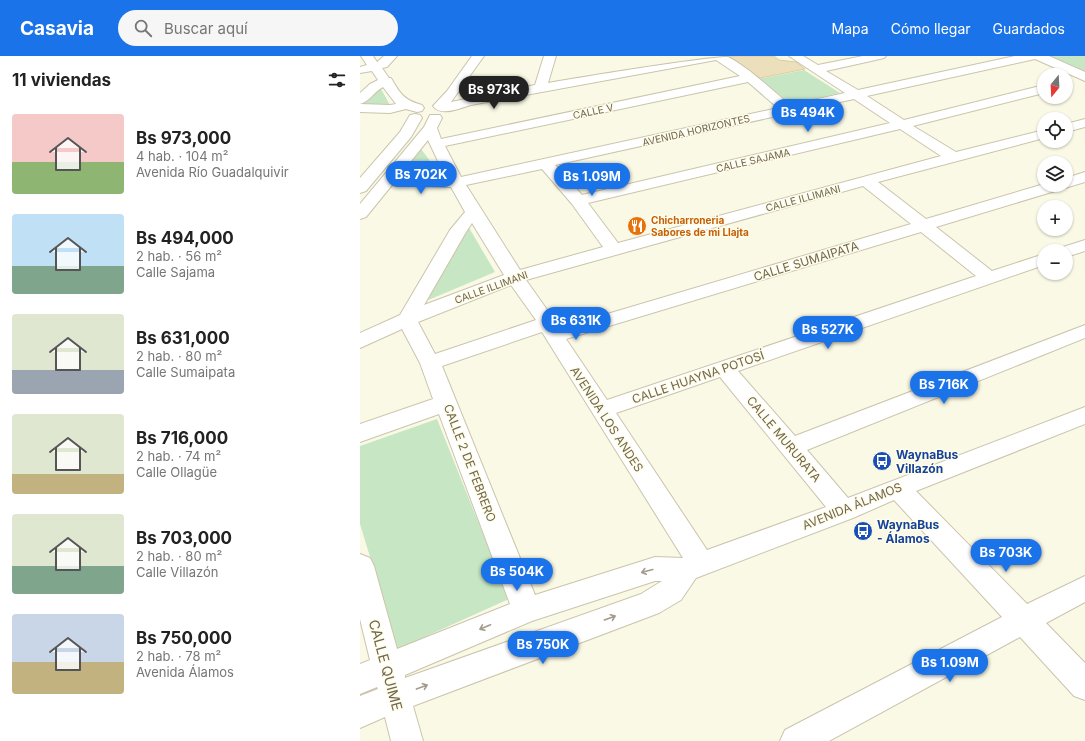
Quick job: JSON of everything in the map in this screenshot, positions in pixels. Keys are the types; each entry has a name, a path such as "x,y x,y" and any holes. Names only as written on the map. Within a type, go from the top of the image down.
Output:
{"street":[{"path":"360,70 371,61 386,62 391,56"},
{"path":"360,188 406,134 452,94 478,56"},
{"path":"540,89 550,56"},
{"path":"360,108 390,109 428,115 470,101 718,56 750,78 788,109"},
{"path":"795,56 953,157"},
{"path":"817,69 880,56"},
{"name":"AVENIDA HORIZONTES","path":"387,180 456,182 546,164 1031,56"},
{"path":"1039,56 1085,78"},
{"name":"AVENIDA LOS ANDES","path":"371,61 387,81 399,100 428,115 456,182 474,213 602,410 694,567"},
{"name":"CALLE V","path":"428,115 750,78"},
{"path":"1073,81 1085,78"},
{"path":"360,100 374,87 387,81"},
{"path":"360,214 387,180 428,115 438,91"},
{"name":"CALLE SAJAMA","path":"578,201 1037,91"},
{"path":"1073,126 1085,123"},
{"name":"CALLE ILLIMANI","path":"360,341 407,319 515,278 613,249 866,180 1037,136"},
{"path":"546,164 578,201 613,249"},
{"path":"1073,181 1085,177"},
{"path":"866,180 990,278"},
{"name":"CALLE SUMAIPATA","path":"430,363 924,225 1037,191"},
{"path":"407,319 458,230 466,219 474,213"},
{"path":"1073,249 1085,245"},
{"name":"CALLE HUAYNA POTOSÍ","path":"602,410 1037,261"},
{"name":"CALLE 2 DE FEBRERO","path":"407,319 430,363 447,404 527,610"},
{"path":"791,448 1085,331"},
{"name":"CALLE MURURATA","path":"724,368 844,511"},
{"path":"360,433 447,404"},
{"name":"AVENIDA ÁLAMOS","path":"360,712 391,682 527,610 654,569 694,567 844,511 898,488 1085,415"},
{"path":"898,488 1085,685"},
{"name":"CALLE QUIME","path":"360,566 407,741"},
{"name":"AVENIDA ÁLAMOS","path":"360,679 391,682 649,604 668,594 694,567"},
{"path":"796,741 1085,588"}],"green space":[{"path":"1048,56 1085,56 1085,73"},
{"path":"804,70 840,93 792,104 758,79"},
{"path":"380,87 391,107 362,105"},
{"path":"421,149 443,178 397,177"},
{"path":"468,226 495,272 426,301"},
{"path":"437,419 509,599 398,649 360,524 360,446"}],"building":[{"path":"729,56 774,56 779,60 796,62 805,69 760,78"}],"place":[{"name":"Chicharroneria Sabores de mi Llajta","path":"637,226"},
{"name":"WaynaBus Villazón","path":"882,461"},
{"name":"WaynaBus - Álamos","path":"863,531"}]}
